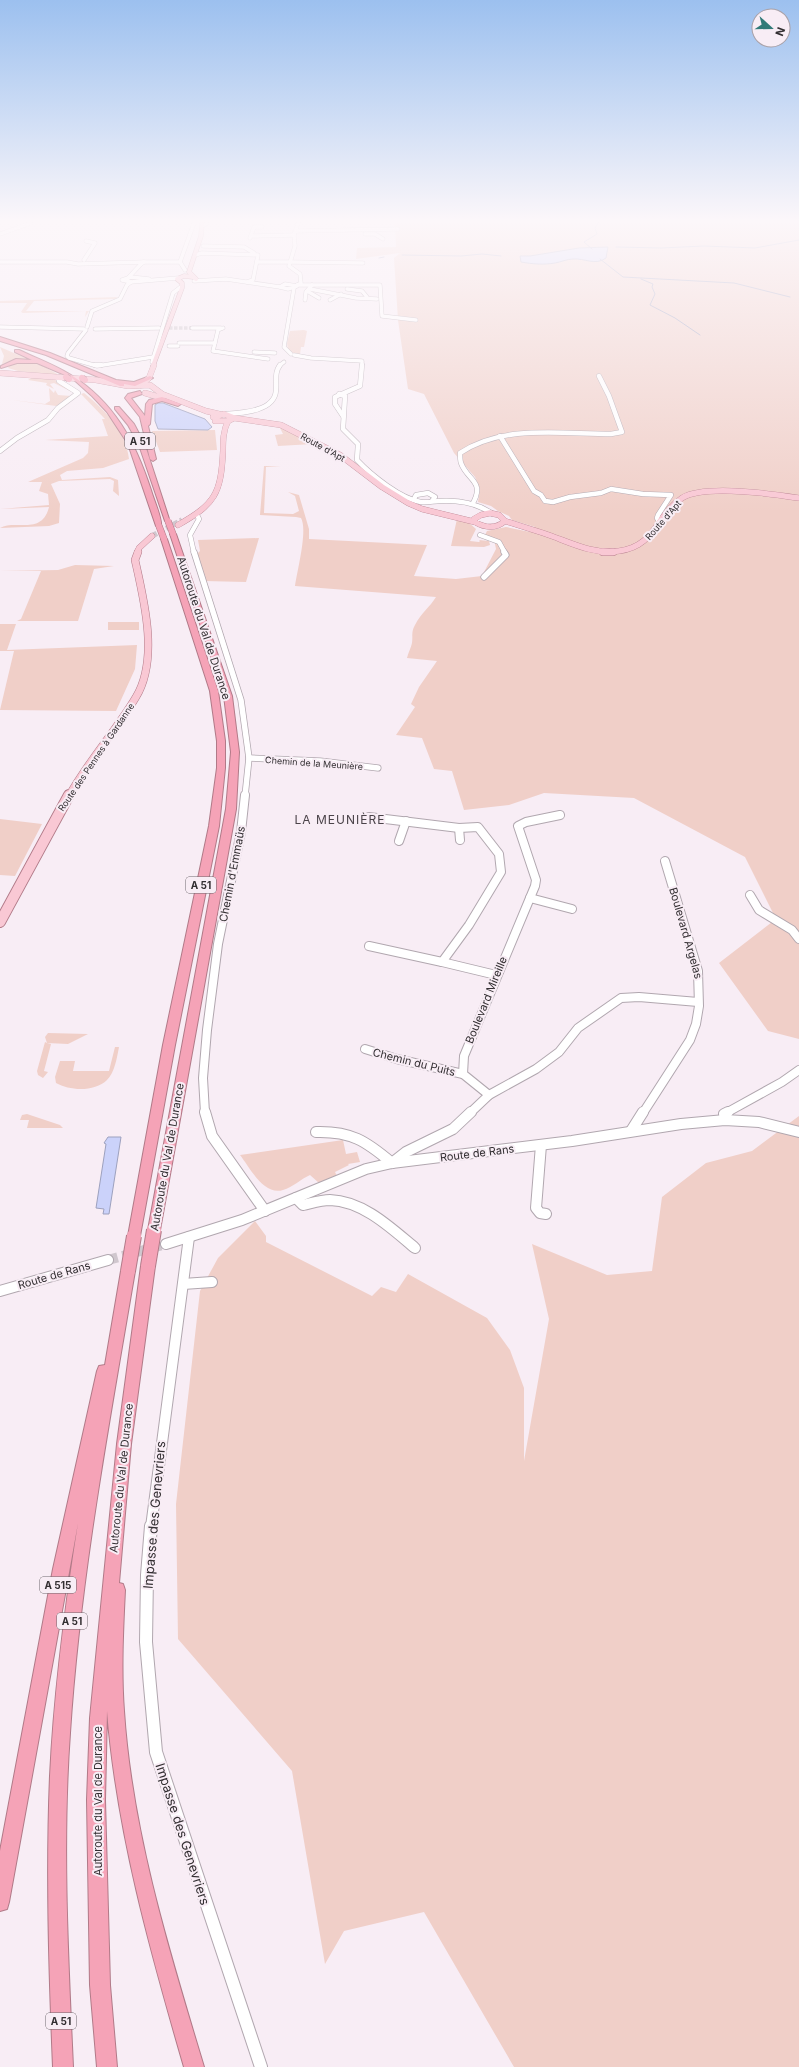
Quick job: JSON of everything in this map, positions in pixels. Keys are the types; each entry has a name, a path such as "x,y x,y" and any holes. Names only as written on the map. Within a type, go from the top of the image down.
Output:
{"highway":[{"path":"0,339 52,360 83,379 105,396"},
{"path":"0,339 48,354 122,386"},
{"path":"0,344 36,359 70,378"},
{"path":"3,368 16,361 30,361 43,365 70,378"},
{"name":"Autoroute du Val de Durance","path":"63,2067 58,1974 56,1846 61,1734 69,1639 84,1524 134,1236 169,1045 213,832 221,768 220,727 212,685 157,538 160,526 128,436 116,416 95,396 70,378"},
{"path":"112,382 130,384 140,383 150,378"},
{"path":"142,393 130,396 128,398 142,414 168,520"},
{"path":"147,434 147,419 150,402 162,399 178,404"},
{"name":"Autoroute du Val de Durance","path":"107,2067 100,1985 96,1800 98,1718 124,1444 154,1230 231,809 235,752 233,726 224,684 173,534 139,439 131,424 113,403"},
{"name":"A 515","path":"0,1902 44,1657 81,1465 128,1271"},
{"path":"124,1444 114,1664 116,1728 129,1816 150,1908 194,2067"}],"main road":[{"path":"137,387 150,378 168,319"},
{"path":"142,393 152,391 154,387 156,372 177,319"},
{"path":"58,377 3,368 0,373 112,382 137,387 142,393 178,404 214,419 231,419"},
{"path":"122,386 154,387 162,394 206,412 222,414 231,419"},
{"path":"214,419 222,414"},
{"path":"214,419 223,443"},
{"path":"178,525 209,506 216,496 222,469 225,427 231,419"},
{"name":"Route d'Apt","path":"231,419 275,423 286,428 340,456 382,487 408,503 422,509 478,519 488,527 499,526 532,529"},
{"path":"182,520 197,511 208,500 222,469"},
{"name":"Route d'Apt","path":"493,514 502,517 505,521 532,529 578,548 616,551 638,547 682,498 692,494 764,493 799,498"},
{"path":"478,519 493,514"},
{"path":"499,526 505,521"},
{"name":"Route des Pennes à Gardanne","path":"0,922 70,794 137,696 145,671 148,641 148,621 139,580 138,560 145,545 157,538"}],"street":[{"path":"91,319 89,328 68,353 67,356 69,358 97,366 140,360 152,360"},
{"path":"153,369 152,360 165,319"},
{"path":"278,352 285,319"},
{"path":"289,319 284,346 285,350 293,354"},
{"path":"411,319 416,320"},
{"path":"0,327 66,329 159,328"},
{"path":"192,328 221,328"},
{"path":"221,328 213,350 215,352 245,354 272,361 328,359"},
{"path":"221,328 219,350 278,352 328,359 362,361 360,386 335,397 336,404 343,416"},
{"path":"169,346 178,344 215,343"},
{"path":"248,410 260,406 271,399 272,361 270,355 278,352"},
{"path":"222,414 262,407 272,401 275,395 274,378 276,370 288,361 295,358 293,354"},
{"path":"474,504 477,496 475,481 461,462 460,454 486,440 500,436 622,432 609,396 599,376"},
{"path":"0,451 17,438 48,420 58,408 78,392 59,381 58,377"},
{"path":"350,391 345,396 343,428 355,439 359,447 356,457 358,461 388,486 414,499 422,502 433,500 474,504 493,514"},
{"path":"339,394 345,396"},
{"path":"336,404 345,403"},
{"path":"231,419 239,412"},
{"path":"500,436 534,491 541,495 545,501 553,502 570,497 601,493 611,489 643,494 671,496 658,515 657,518 660,523"},
{"path":"403,493 431,494 433,500"},
{"path":"414,499 415,496 419,494"},
{"path":"194,529 194,523 190,519 205,507 208,500"},
{"path":"474,504 480,509 478,519 480,535"},
{"name":"Chemin d'Emmaüs","path":"197,514 199,519 190,540 242,700 249,758 241,832 218,944 207,1030 203,1078 204,1110 212,1136 265,1211"},
{"path":"480,535 488,527"},
{"path":"480,535 499,542 506,555 503,560 484,577"},
{"name":"Chemin de la Meunière","path":"249,758 320,761 378,768"},
{"name":"Boulevard Mireille","path":"463,1074 464,1056 496,975 530,898 536,880 518,826 525,822 548,820 560,815"},
{"path":"369,817 459,828 478,827 499,854 501,872 469,925 442,962"},
{"path":"399,840 406,821"},
{"path":"459,828 460,840"},
{"name":"Boulevard Argelas","path":"631,1131 690,1040 696,1028 700,985 698,971 665,861"},
{"path":"750,895 759,910 792,930 799,939"},
{"path":"530,898 572,909"},
{"path":"369,946 496,975"},
{"path":"316,1132 340,1131 357,1137 376,1149 392,1163 406,1152 453,1129 489,1095 536,1069 559,1052 578,1028 621,998 638,997 698,1002"},
{"name":"Chemin du Puits","path":"365,1049 397,1059 463,1074"},
{"path":"725,1120 724,1114 743,1101 767,1091 799,1070"},
{"path":"463,1074 489,1095"},
{"name":"Route de Rans","path":"166,1244 265,1211 353,1174 392,1163 541,1145 631,1131 725,1120 758,1122 799,1132"},
{"path":"541,1145 536,1208 540,1213 546,1214"},
{"path":"296,1198 303,1205 330,1200 351,1203 394,1229 415,1248"},
{"name":"Impasse des Genevriers","path":"189,1237 153,1503 147,1575 146,1642 156,1744 159,1760 261,2067"},
{"name":"Route de Rans","path":"0,1291 108,1260"},
{"path":"183,1284 212,1282"}],"shaded area":[{"path":"799,319 799,1039 768,1031 719,963 776,919 745,857 634,798 544,793 509,805 464,810 452,771 434,769 422,738 396,735 415,707 411,704 419,687 437,661 407,658 412,643 414,627 436,597 295,586 303,541 303,524 301,518 260,515 264,466 281,466 266,467 264,513 293,514 299,511 295,496 288,492 299,495 309,529 309,539 427,545 414,576 456,579 482,576 496,549 494,539 485,535 487,531 506,527 530,532 535,527 512,520 509,516 491,506 478,502 480,489 475,477 454,453 424,394 408,389 398,320"},
{"path":"290,331 307,331 304,347 301,347 300,354 309,357 339,358 307,357 288,350 287,343"},
{"path":"0,347 30,360 15,360 2,364 4,356"},
{"path":"26,361 43,366 61,376 18,371 8,368 11,363"},
{"path":"33,377 55,380 74,390 76,394 56,406 12,400 45,404 50,401 49,388 54,393 55,390 58,395 71,396 74,393 54,383 50,384 54,389 46,385 47,383 28,380"},
{"path":"84,393 107,414 119,430 124,439 129,459 103,468 67,471 60,475 62,480 110,477 118,480 119,496 113,491 114,481 110,479 59,481 51,484 60,504 59,523 49,526 0,528 13,525 34,524 46,516 49,507 0,509 49,505 48,494 39,491 42,482 28,482 83,458 88,453 89,442 45,440 108,436 102,419 105,419 81,394"},
{"path":"279,426 313,444 278,446 275,435 283,434"},
{"path":"215,430 217,450 160,452 152,431"},
{"path":"457,519 468,522 476,529 470,541 489,541 490,545 484,547 451,546"},
{"path":"259,538 246,582 204,581 196,555 200,551 198,540"},
{"path":"75,565 114,566 94,569 78,621 17,621 21,619 41,571 0,571 58,570"},
{"path":"108,622 139,622 139,630 108,630"},
{"path":"0,624 16,624 7,650 137,645 135,669 116,711 0,710 14,651 0,651"},
{"path":"0,819 42,824 15,876 0,875"},
{"path":"48,1033 88,1034 68,1044 47,1043 45,1037"},
{"path":"45,1042 51,1044 44,1071 48,1072 43,1078 38,1075 37,1071"},
{"path":"115,1047 119,1047 114,1069 110,1077 102,1084 96,1087 75,1089 56,1083 55,1077 60,1061 75,1061 73,1071 109,1071"},
{"path":"27,1114 60,1125 63,1128 27,1128 29,1120 20,1120 22,1115"},
{"path":"799,1116 799,2067 514,2067 424,1912 344,1931 325,1964 292,1771 178,1639 176,1504 200,1291 218,1258 255,1221 266,1236 266,1242 372,1296 381,1287 396,1292 408,1274 487,1318 510,1350 524,1388 524,1461 549,1319 532,1244 607,1275 652,1271 662,1197 706,1163 752,1151"},
{"path":"343,1140 346,1154 357,1152 360,1162 348,1164 349,1165 335,1172 337,1176 319,1183 310,1175 283,1190 276,1191 264,1185 258,1180 240,1155"}],"water":[{"path":"158,403 163,403 205,419 212,427 208,430 158,429 155,421 155,405"},
{"path":"108,1137 121,1137 109,1214 103,1214 104,1209 96,1208 106,1144 104,1143"}],"waterway":[{"path":"677,319 700,335"}],"tunnel":[{"path":"159,328 192,328"},
{"path":"152,536 182,520"},
{"path":"108,1260 166,1244"}],"district":[{"name":"LA MEUNIÈRE","path":"340,819"}]}
